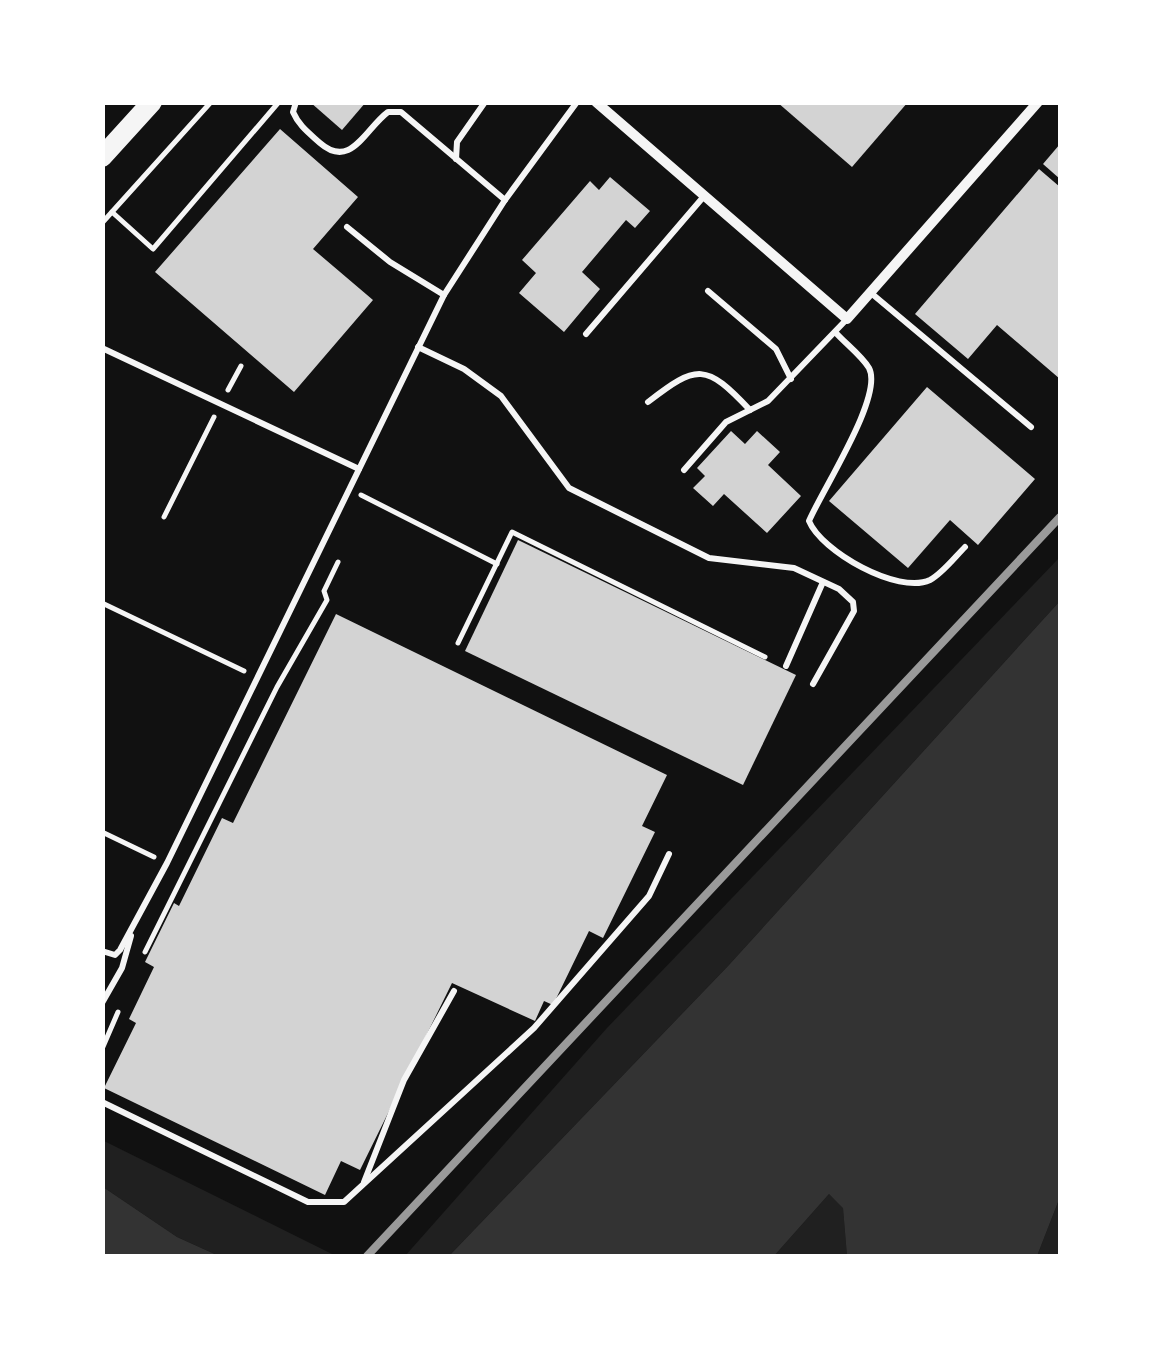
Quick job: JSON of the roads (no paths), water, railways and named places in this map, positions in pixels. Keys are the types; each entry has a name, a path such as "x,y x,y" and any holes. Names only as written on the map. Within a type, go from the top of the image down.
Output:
{"main road":[{"path":"102,157 152,102"}],"street":[{"path":"596,102 847,319 1038,102"}],"lane":[{"path":"296,102 293,112 298,123 330,152 353,150 376,121 388,112 401,112 505,200"},
{"path":"456,160 457,142 485,102"},
{"path":"102,951 116,955 167,863 444,295 505,200 577,102"},
{"path":"586,334 706,194"},
{"path":"346,228 390,262 444,295"},
{"path":"708,291 776,350 791,380"},
{"path":"870,293 1030,427"},
{"path":"684,470 726,422 791,380 847,319"},
{"path":"836,333 870,370 873,394 808,521 814,534 873,574 907,585 932,580 965,547"},
{"path":"418,347 464,369 500,396 569,488 709,558 794,568 853,602 854,611 813,684"},
{"path":"102,348 359,469"},
{"path":"648,402 685,374 703,373 728,386 750,410"},
{"path":"786,666 823,582"},
{"path":"102,1102 308,1202 344,1202 534,1028 649,896 669,854"},
{"path":"102,1003 122,968 134,925"},
{"path":"363,1183 404,1080 454,991"}],"railway":[{"path":"367,1256 1060,517"}]}
